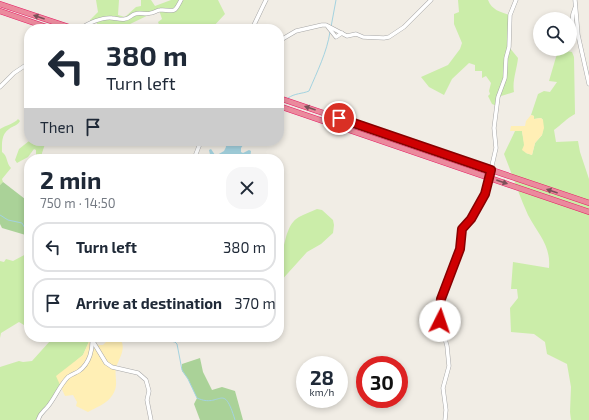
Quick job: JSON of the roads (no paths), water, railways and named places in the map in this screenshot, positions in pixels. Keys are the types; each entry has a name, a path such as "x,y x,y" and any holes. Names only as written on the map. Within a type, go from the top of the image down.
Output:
{"highway":[{"path":"0,4 61,24"},
{"path":"0,11 38,24"},
{"path":"284,100 589,203"},
{"path":"284,108 589,212"}],"street":[{"path":"88,24 107,18 124,20 136,13 150,14 159,10 167,12 173,11 178,8 181,0"},
{"path":"256,24 266,0"},
{"path":"284,38 296,31 322,25 327,26 336,36 342,33 348,36 356,34 363,37 389,37 404,27 431,0"},
{"path":"445,420 446,410 443,388 449,366 447,346 439,315 441,299 460,249 462,229 475,212 485,194 496,148 494,128 498,101 506,78 506,58 509,48 510,15 516,0"},
{"path":"575,0 578,35 589,84"},
{"path":"0,87 24,67"},
{"path":"38,420 41,412 49,405 61,385 86,364 92,352 92,342"},
{"path":"94,342 106,363 112,367 138,373 146,380 149,391 147,400 151,420"}],"water":[{"path":"242,146 241,152 243,153 249,150 251,151 251,154 219,154 224,151 226,147"},
{"path":"211,149 214,154 210,154 209,150"}],"waterway":[{"path":"331,27 336,0"},
{"path":"288,98 293,95 309,91 324,54 330,32"},
{"path":"0,215 8,220 22,223 24,226"},
{"path":"175,342 177,344 182,370 197,398 205,400 224,398 231,408 235,420"}]}
